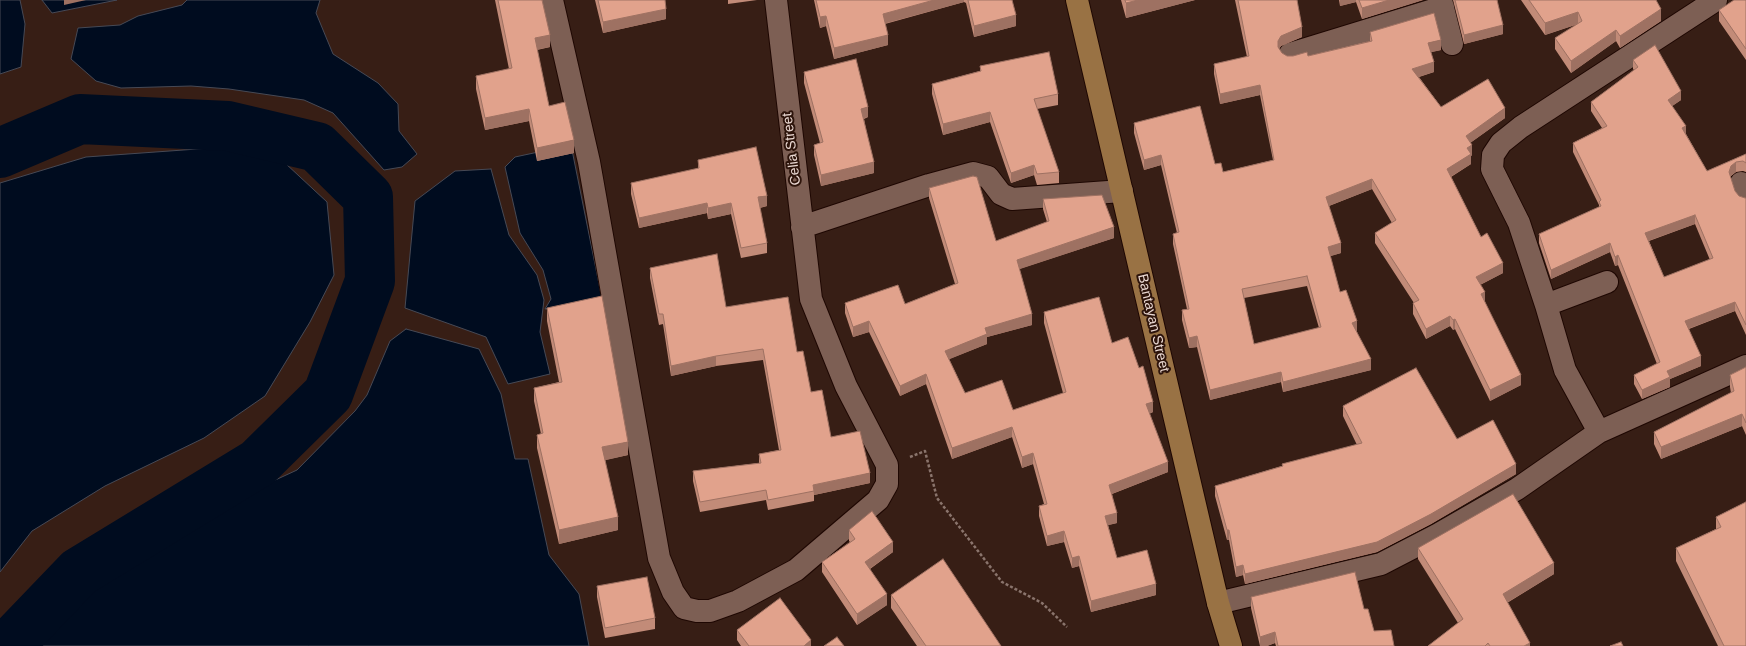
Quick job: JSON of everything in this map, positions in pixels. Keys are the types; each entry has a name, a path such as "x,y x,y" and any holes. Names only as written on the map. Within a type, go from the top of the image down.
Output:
{"main road":[{"name":"Bantayan Street","path":"1077,0 1218,603 1231,646"}],"street":[{"path":"552,0 589,162 659,558 673,592 684,608 697,612 710,611 738,601 796,570 878,500 887,484 887,465"},
{"name":"Celia Street","path":"776,0 811,299 846,386 887,465"},
{"path":"1599,432 1565,370 1546,305 1519,223 1492,169 1493,155 1501,143 1521,127 1716,0"},
{"path":"1290,54 1442,4 1452,44"},
{"path":"802,227 929,185 973,173 988,177 1000,194 1012,199 1122,191"},
{"path":"1546,305 1607,282"},
{"path":"1218,603 1381,564 1437,535 1517,489 1599,432 1746,366"}],"path":[{"path":"887,465 924,451 937,498 1002,582 1042,603 1067,627"}],"water":[{"path":"0,0 20,0 25,24 21,67 0,74"},
{"path":"42,0 117,0 52,13"},
{"path":"187,0 320,0 316,13 333,54 378,83 398,104 399,131 417,154 402,167 384,170 333,113 304,100 229,89 191,86 121,88 96,81 71,59 78,28 120,25 138,16 182,5"},
{"path":"571,145 602,299 545,309 551,299 543,270 520,233 505,167 515,157"},
{"path":"225,147 285,163 327,202 334,275 310,322 265,396 204,438 105,486 32,531 0,572 0,183 86,157"},
{"path":"491,169 509,235 537,275 544,300 540,332 550,374 508,384 486,337 405,308 415,201 455,171"},
{"path":"406,329 479,349 501,394 515,459 528,459 549,555 579,594 589,646 28,646 69,599 180,524 297,470 355,411 367,395 390,341"}],"building":[{"path":"498,0 542,0 550,35 535,38 549,106 565,102 574,140 537,148 529,109 485,118 476,76 512,68"},
{"path":"598,0 665,0 666,9 603,22"},
{"path":"816,0 934,0 883,14 888,35 834,48 826,16 820,17"},
{"path":"968,0 1012,0 1016,15 974,26"},
{"path":"1125,0 1138,0 1126,3"},
{"path":"1238,0 1297,0 1302,27 1281,36 1278,41 1278,47 1282,53 1287,56 1307,52 1308,56 1372,41 1370,32 1434,13 1441,40 1428,43 1434,62 1412,69 1441,107 1488,79 1505,108 1466,136 1472,145 1467,148 1471,154 1447,169 1481,237 1487,233 1503,263 1476,277 1485,292 1481,294 1521,375 1490,390 1455,319 1453,320 1450,316 1426,329 1413,303 1419,300 1375,233 1396,220 1372,179 1326,197 1341,243 1328,247 1340,292 1346,290 1357,321 1352,323 1371,359 1283,382 1281,372 1210,390 1197,336 1189,338 1182,310 1189,309 1173,234 1179,232 1161,155 1144,160 1134,123 1200,106 1215,164 1221,163 1223,172 1274,160 1260,85 1220,94 1214,64 1249,56","holes":["1307,276 1321,327 1254,344 1242,289"]},
{"path":"1359,0 1389,0 1362,8"},
{"path":"1455,0 1497,0 1503,25 1464,35"},
{"path":"1529,0 1656,0 1661,9 1620,36 1616,30 1571,61 1555,38 1582,21 1578,12 1545,23"},
{"path":"1734,0 1746,0 1746,49 1719,10"},
{"path":"1655,45 1681,91 1668,100 1686,126 1682,128 1707,171 1746,154 1746,163 1743,161 1736,162 1731,166 1729,172 1735,191 1739,196 1746,198 1746,325 1735,302 1685,321 1701,356 1667,371 1670,377 1642,390 1634,375 1660,362 1618,255 1615,257 1610,243 1551,270 1539,234 1601,206 1599,202 1601,200 1573,143 1607,126 1591,102 1638,67 1633,60","holes":["1695,215 1713,258 1664,277 1645,233"]},
{"path":"1049,52 1058,94 1034,99 1059,172 1037,174 1034,165 1011,173 990,112 943,124 932,84 981,71 980,66"},
{"path":"856,59 868,107 861,109 874,162 821,175 814,145 823,142 804,72"},
{"path":"756,147 767,196 758,197 767,243 741,248 731,203 708,208 707,203 639,218 631,183 699,168 698,160"},
{"path":"973,176 977,177 996,241 1049,221 1043,199 1102,195 1114,227 1017,260 1032,314 985,328 987,334 945,351 965,393 1002,380 1013,410 1066,392 1044,312 1099,297 1112,343 1128,337 1139,368 1143,366 1153,402 1146,404 1168,462 1109,485 1117,513 1105,516 1117,558 1147,550 1156,584 1091,601 1079,556 1072,558 1064,531 1047,536 1039,506 1047,504 1033,453 1022,457 1012,427 952,448 926,374 900,386 869,321 853,327 845,303 898,285 905,304 958,283 929,188"},
{"path":"717,254 726,307 788,297 797,352 803,351 811,392 822,390 831,437 860,431 870,473 813,485 814,491 768,500 766,490 700,502 693,471 761,463 759,454 781,450 763,349 716,356 671,366 663,314 659,314 650,268"},
{"path":"602,296 628,442 602,447 618,517 559,530 537,435 543,433 534,388 562,382 547,308"},
{"path":"1746,367 1746,423 1742,414 1661,447 1654,432 1734,391 1730,375"},
{"path":"1416,368 1457,439 1493,420 1516,464 1431,514 1377,542 1245,574 1243,565 1236,567 1229,530 1227,530 1215,486 1283,466 1282,464 1362,443 1343,406"},
{"path":"1513,494 1554,563 1503,594 1530,643 1524,646 1490,646 1488,643 1485,646 1428,646 1463,619 1418,548"},
{"path":"1746,502 1746,646 1724,646 1676,548 1721,527 1716,517"},
{"path":"872,511 893,542 865,562 887,594 857,614 822,562 855,539 849,530"},
{"path":"943,559 1001,646 926,646 891,595"},
{"path":"1355,572 1364,609 1368,609 1374,631 1391,630 1394,646 1278,646 1275,632 1260,637 1251,597"},
{"path":"647,577 655,618 605,628 597,586"},
{"path":"780,598 811,640 804,646 749,646 737,630"},
{"path":"837,637 844,646 824,646"},
{"path":"1621,642 1623,646 1610,646"}],"waterway":[{"path":"0,153 80,119 228,126 317,147 368,197 370,281 328,394 258,463 79,572 8,646"}]}
